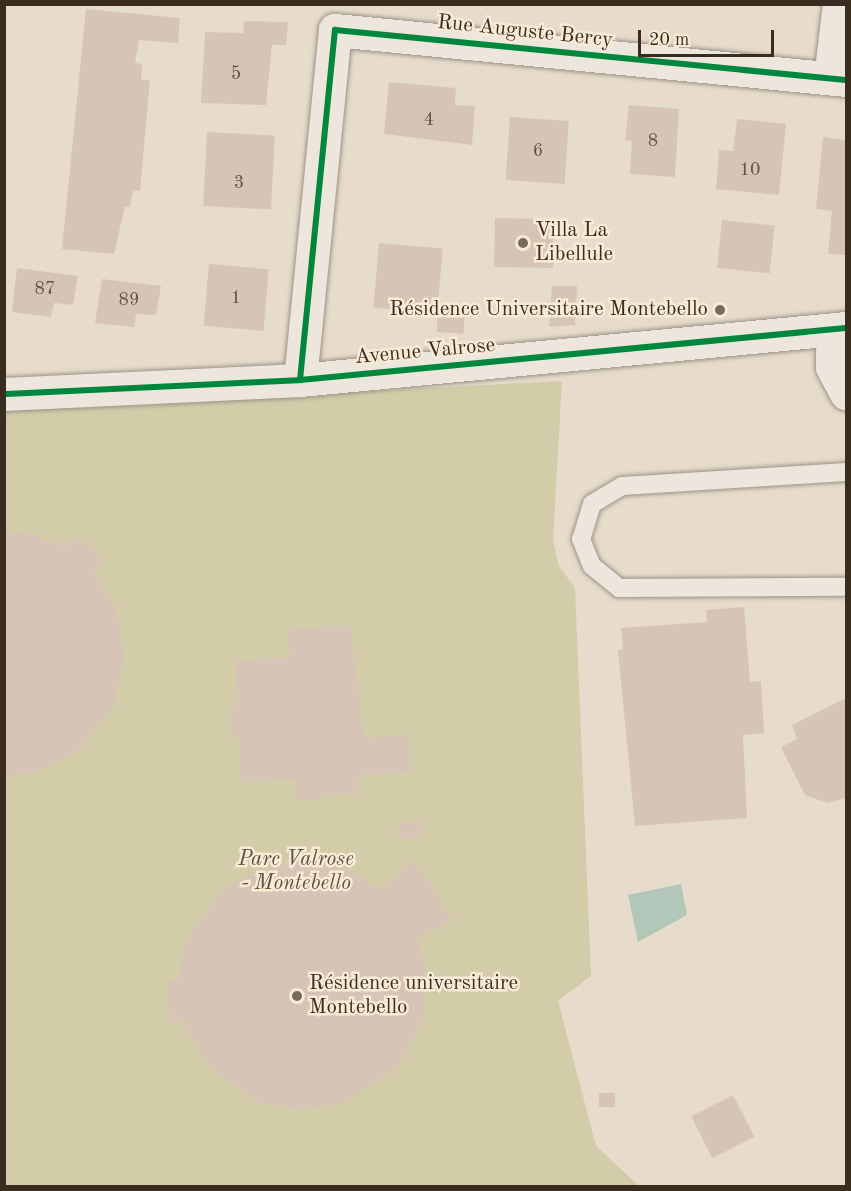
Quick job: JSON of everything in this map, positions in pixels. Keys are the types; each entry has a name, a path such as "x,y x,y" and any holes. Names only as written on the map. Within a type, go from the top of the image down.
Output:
{"street":[{"path":"838,80 839,4"},
{"name":"Rue Auguste Bercy","path":"300,380 335,30 838,80"},
{"name":"Avenue Valrose","path":"4,394 300,380 846,329"},
{"name":"Avenue Valrose","path":"846,329 832,352 832,367 846,393"}],"lane":[{"path":"846,472 622,486 592,504 581,539 592,566 619,588 846,587"}],"green space":[{"name":"Parc Valrose - Montebello","path":"562,381 553,540 559,566 575,588 591,976 558,1001 596,1146 639,1186 5,1186 5,410"}],"shaded area":[{"path":"681,884 687,915 638,942 628,895"}],"building":[{"path":"86,9 180,18 178,43 139,40 135,63 142,64 141,80 150,80 140,191 133,190 130,207 125,206 114,254 62,249"},
{"path":"244,21 288,22 286,45 272,45 266,105 201,103 205,32 243,33"},
{"path":"389,82 456,88 455,105 475,106 472,145 384,134"},
{"path":"629,105 679,109 675,177 630,174 632,141 625,140"},
{"path":"510,117 569,121 564,184 506,180"},
{"path":"737,119 786,124 779,195 716,189 719,150 733,151"},
{"path":"207,132 275,136 271,209 203,206"},
{"path":"823,137 846,140 846,255 828,254 832,211 816,209"},
{"name":"Villa La Libellule","path":"495,218 554,219 553,268 494,267"},
{"path":"722,220 775,226 770,273 717,268"},
{"path":"379,243 443,249 437,313 373,308"},
{"path":"209,264 269,269 263,331 204,326"},
{"path":"17,268 78,276 73,305 54,303 51,317 12,312"},
{"path":"102,279 161,286 156,315 136,314 134,327 95,323"},
{"path":"552,286 577,286 575,325 549,327"},
{"path":"438,311 465,313 463,334 437,332"},
{"path":"4,530 33,534 66,548 76,537 91,547 104,562 93,572 116,609 124,657 114,705 81,748 39,771 4,777"},
{"path":"744,607 750,682 761,681 764,733 743,735 747,818 635,826 618,650 623,649 621,628 707,622 706,610"},
{"path":"350,626 364,738 409,735 411,772 358,775 359,793 321,795 321,799 297,800 297,780 241,782 240,740 230,731 229,712 238,702 235,661 290,657 288,629"},
{"path":"846,698 846,798 827,803 805,795 781,747 797,739 792,725"},
{"path":"421,821 422,837 399,839 398,823"},
{"name":"Résidence universitaire Montebello","path":"302,861 345,869 382,890 411,861 436,890 452,921 417,937 425,964 425,1007 419,1028 398,1066 345,1103 303,1110 260,1103 207,1066 183,1021 170,1023 168,980 178,980 185,943 222,890 259,870"},
{"path":"599,1093 615,1093 615,1107 599,1107"},
{"path":"733,1095 754,1137 712,1158 691,1116"}],"cycle path":[{"path":"300,380 335,30 846,80"},
{"path":"4,394 300,380 846,328"}],"place":[{"name":"Villa La Libellule","path":"523,243"},
{"name":"Résidence Universitaire Montebello","path":"720,310"},
{"name":"Résidence universitaire Montebello","path":"297,996"}]}
